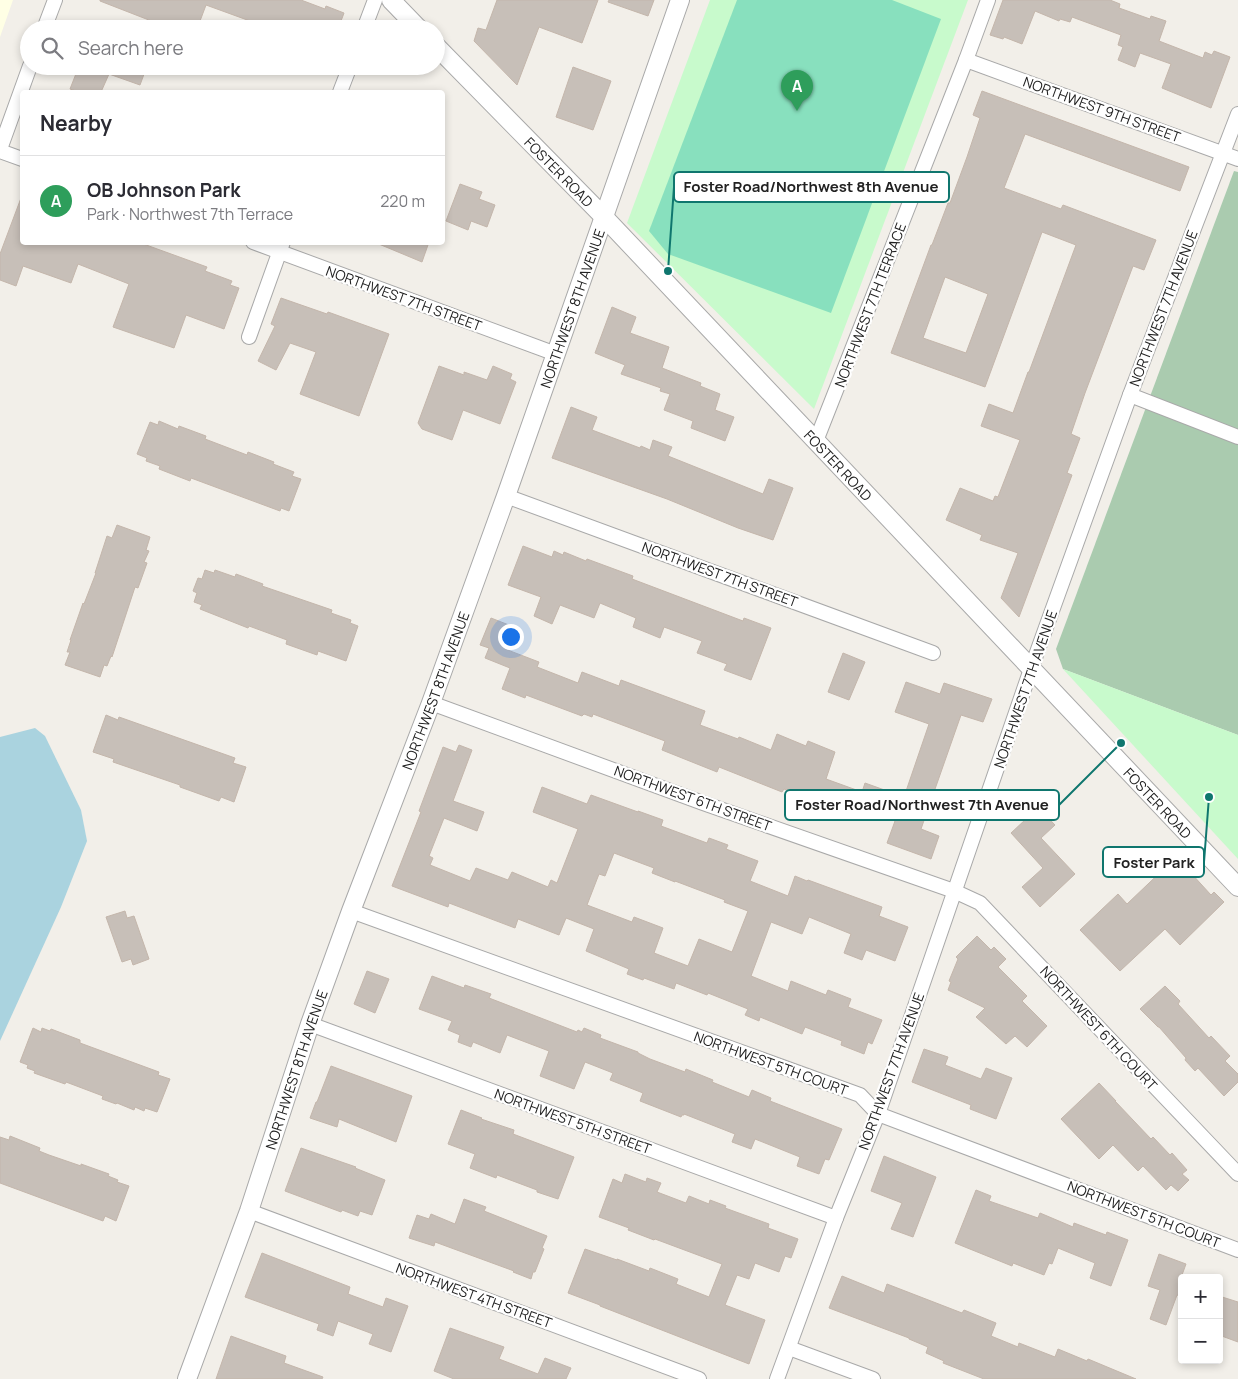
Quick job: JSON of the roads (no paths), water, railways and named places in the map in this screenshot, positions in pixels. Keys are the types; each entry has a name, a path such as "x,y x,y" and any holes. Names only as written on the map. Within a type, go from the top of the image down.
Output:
{"street":[{"path":"47,20 55,0"},
{"path":"367,20 375,0"},
{"path":"391,0 410,20"},
{"name":"NORTHWEST 8TH AVENUE","path":"187,1379 249,1211 310,1024 351,911 432,703 680,0"},
{"name":"NORTHWEST 7TH TERRACE","path":"816,441 988,0"},
{"name":"FOSTER ROAD","path":"445,55 604,217 1238,887"},
{"name":"NORTHWEST 9TH STREET","path":"966,60 1238,159"},
{"path":"21,90 27,75"},
{"path":"341,90 347,75"},
{"path":"20,94 0,150 20,158"},
{"name":"NORTHWEST 7TH AVENUE","path":"777,1379 836,1218 878,1114 1031,669 1130,395 1238,114"},
{"path":"249,338 281,247"},
{"name":"NORTHWEST 7TH STREET","path":"281,247 556,354"},
{"path":"1130,395 1238,437"},
{"name":"NORTHWEST 7TH STREET","path":"506,496 933,653"},
{"name":"NORTHWEST 6TH STREET","path":"432,703 703,803 954,891"},
{"name":"NORTHWEST 6TH COURT","path":"954,891 980,902 1238,1174"},
{"name":"NORTHWEST 5TH COURT","path":"351,911 860,1095 878,1114 1238,1250"},
{"name":"NORTHWEST 5TH STREET","path":"310,1024 836,1218"},
{"name":"NORTHWEST 4TH STREET","path":"249,1211 699,1379"},
{"path":"789,1348 872,1379"}],"water":[{"path":"35,728 45,736 81,810 87,841 61,907 0,1041 0,737"}],"place":[{"name":"OB Johnson Park","path":"797,111"},
{"name":"Foster Road/Northwest 8th Avenue","path":"668,271"},
{"name":"Foster Road/Northwest 7th Avenue","path":"1121,743"},
{"name":"Foster Park","path":"1209,797"}]}
